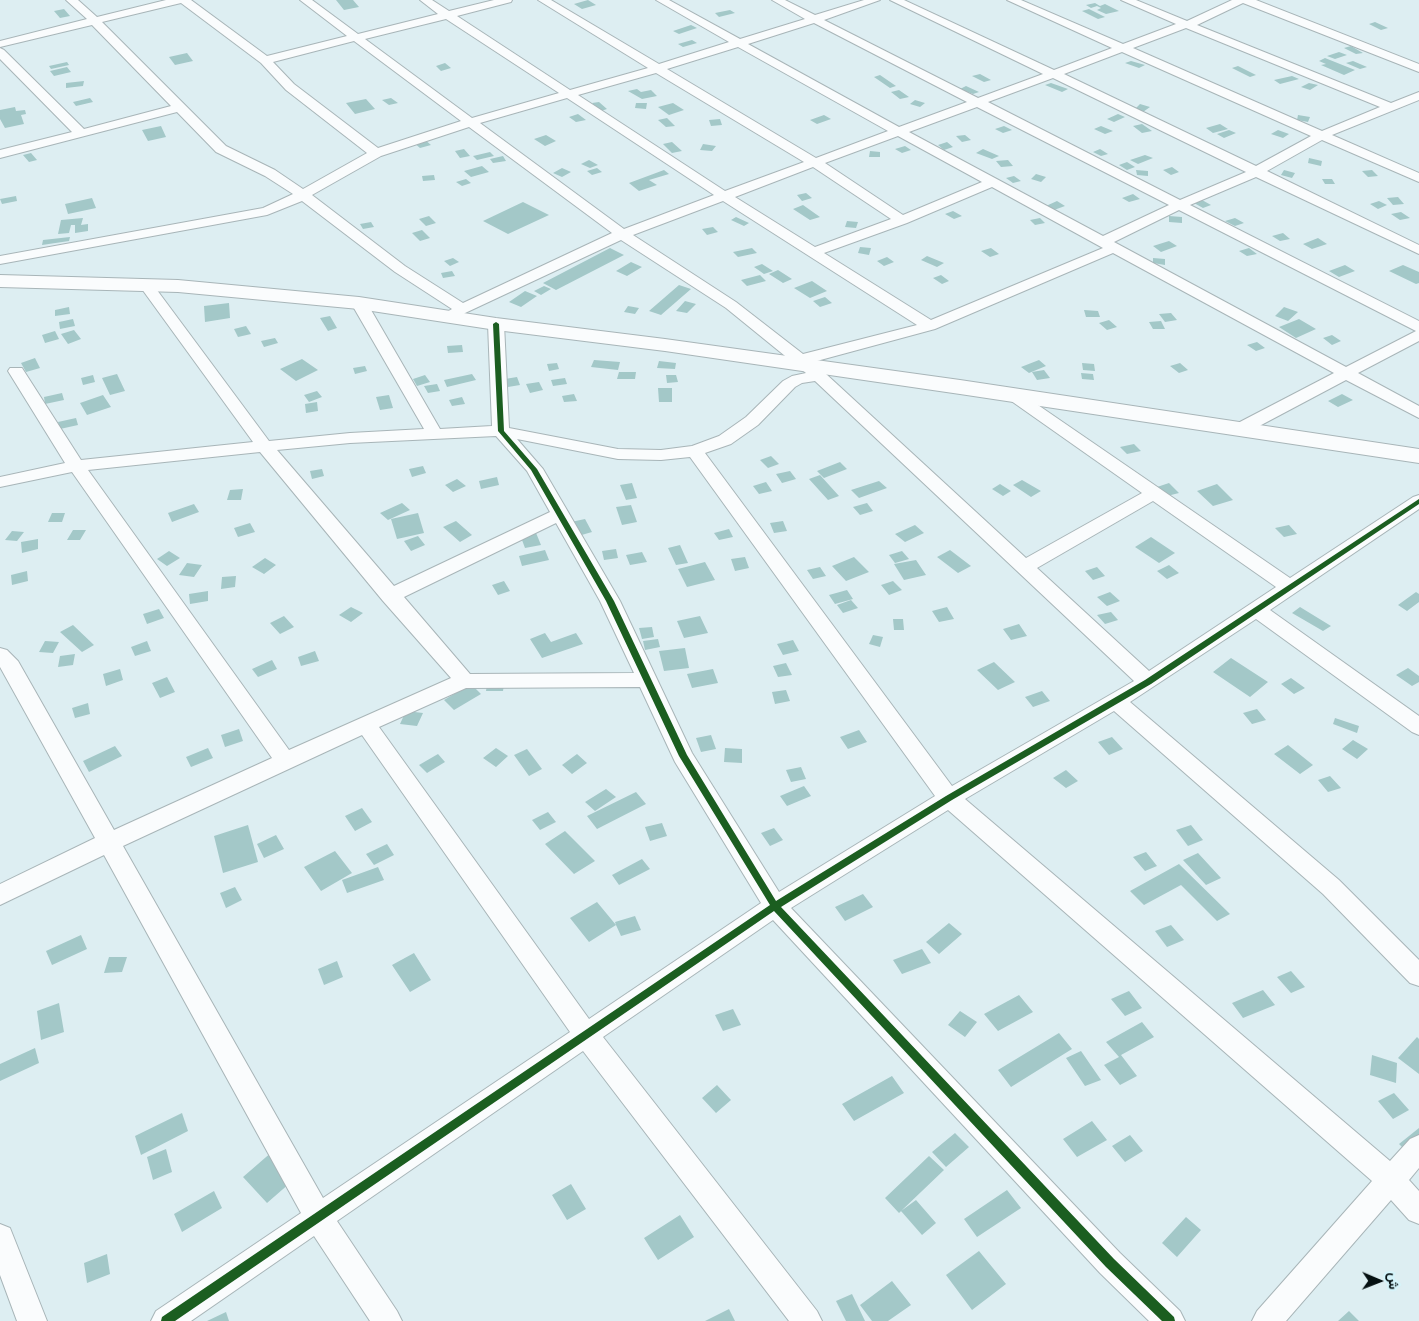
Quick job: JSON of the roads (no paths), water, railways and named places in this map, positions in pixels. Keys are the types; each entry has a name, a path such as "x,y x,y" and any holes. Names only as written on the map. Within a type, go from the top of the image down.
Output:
{"main road":[{"path":"0,281 146,285 265,293 455,312 496,324 1013,395 1419,456"}],"street":[{"path":"72,0 95,21 220,149 270,173 303,195 455,312 622,234 1212,15 1240,0"},
{"path":"0,44 180,0"},
{"path":"184,0 265,60 290,87 376,153"},
{"path":"305,0 353,38 622,234 731,305 809,367 1148,682"},
{"path":"425,0 446,16 724,196 930,326"},
{"path":"265,60 507,0"},
{"path":"543,0 814,162 902,220"},
{"path":"661,0 898,132 1419,413"},
{"path":"777,0 1419,327"},
{"path":"0,260 252,215 303,195 376,153 470,122 656,69 876,0"},
{"path":"895,0 1054,74 1419,250"},
{"path":"1012,0 1419,178"},
{"path":"1126,0 1390,107"},
{"path":"1246,0 1419,68"},
{"path":"0,52 81,133"},
{"path":"0,482 76,466 350,438 501,431 618,454 661,455 695,451 726,440 752,421 809,367 930,326 1109,245 1179,205 1256,172 1322,135 1419,96"},
{"path":"0,154 179,108"},
{"path":"814,252 902,220 993,182"},
{"path":"146,285 265,447 390,596 465,681"},
{"path":"359,303 435,434"},
{"path":"496,324 501,431 534,469 610,600 683,756 775,906 1110,1264 1170,1321"},
{"path":"1242,428 1419,335"},
{"path":"16,371 76,466 286,761"},
{"path":"1013,395 1288,586"},
{"path":"695,451 948,798 1392,1180 1419,1211"},
{"path":"1025,567 1154,493"},
{"path":"166,1321 775,906 948,798 1148,682 1288,586 1419,500"},
{"path":"390,596 560,514"},
{"path":"1255,609 1419,727"},
{"path":"0,655 11,666 318,1217 387,1321"},
{"path":"0,895 109,842 366,724 465,681 648,680"},
{"path":"1116,701 1331,886 1419,976"},
{"path":"366,724 586,1035 807,1321"},
{"path":"1267,1321 1419,1148"},
{"path":"0,1238 32,1321"}]}
